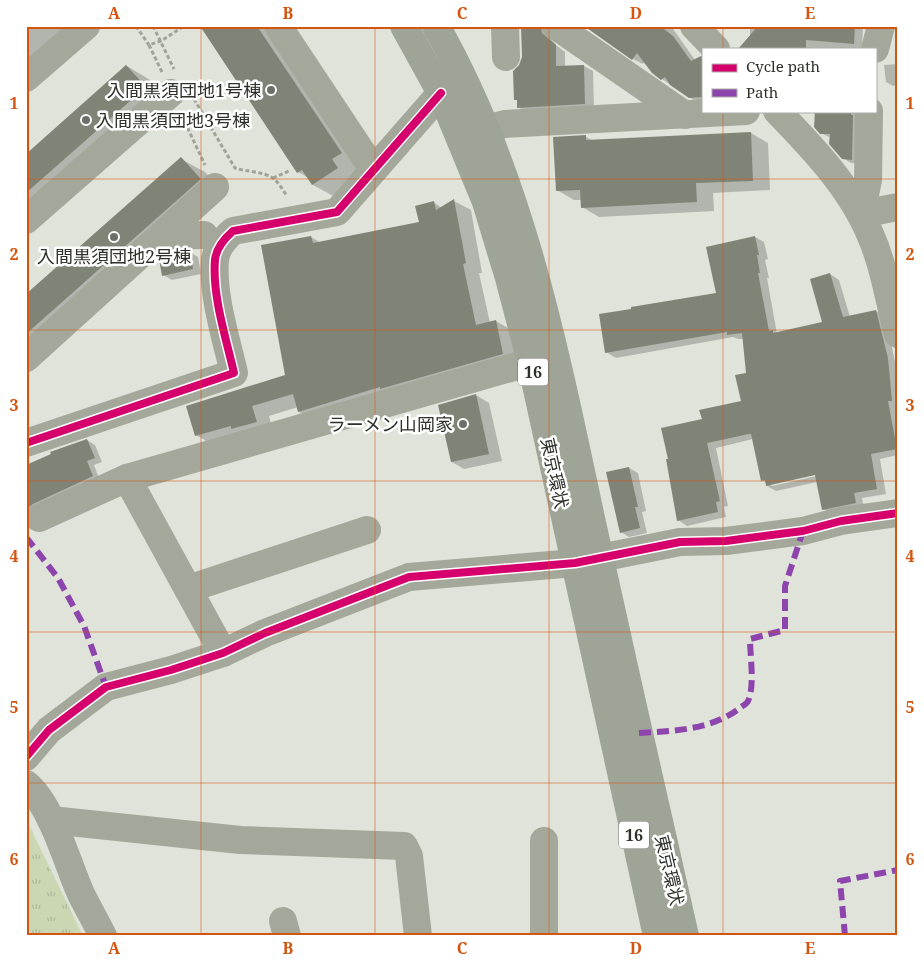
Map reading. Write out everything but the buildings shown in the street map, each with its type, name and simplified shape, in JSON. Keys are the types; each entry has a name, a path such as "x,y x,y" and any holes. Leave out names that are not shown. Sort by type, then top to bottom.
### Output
{"highway":[{"name":"東京環状","path":"404,26 441,94 486,202 587,561 686,936"},
{"name":"東京環状","path":"436,26 453,55 485,129 510,196 556,356 587,561 657,936"}],"street":[{"path":"26,78 86,26"},
{"path":"278,26 372,169"},
{"path":"505,26 506,57"},
{"path":"556,26 685,114"},
{"path":"694,26 715,48"},
{"path":"875,48 881,26"},
{"path":"26,220 179,87"},
{"path":"26,444 234,373 217,294 215,258 224,238 233,231 336,212 372,169 441,94"},
{"path":"485,129 499,124 726,112"},
{"path":"757,112 780,114 839,180 861,214 871,235 881,267 898,334"},
{"path":"861,214 868,180 869,112"},
{"path":"26,358 215,187"},
{"path":"861,214 898,207"},
{"path":"161,236 204,235"},
{"path":"39,518 127,478 531,362"},
{"path":"127,478 223,653"},
{"path":"26,757 49,730 106,686 171,670 223,653 265,633 408,576 587,561 680,542 726,541 803,531 840,521 898,513"},
{"path":"188,589 367,530"},
{"path":"26,784 35,791 51,820 82,895 103,936"},
{"path":"51,820 240,840 404,846 409,856 418,936"},
{"path":"544,841 544,936"}],"path":[{"path":"136,26 149,45"},
{"path":"152,26 179,87 203,112 235,168 273,178 287,196 292,199"},
{"path":"273,178 289,171"}],"green space":[{"path":"26,819 83,936 26,936"}],"marked path":[{"path":"639,733 679,730 705,725 729,715 747,702 752,679 750,639 785,630 785,586 803,531"},
{"path":"26,537 58,578 84,626 106,687"},
{"path":"845,936 840,881 898,870"}],"cycle path":[{"path":"26,443 234,373 220,316 216,288 215,260 224,240 233,231 337,212 441,93"},
{"path":"26,757 49,730 106,687 171,670 223,653 265,633 409,577 575,563 680,542 726,541 803,531 841,521 898,513"}],"place":[{"name":"入間黒須団地1号棟","path":"271,90"},
{"name":"入間黒須団地3号棟","path":"86,120"},
{"name":"入間黒須団地2号棟","path":"114,237"},
{"name":"ラーメン山岡家","path":"463,424"}]}
